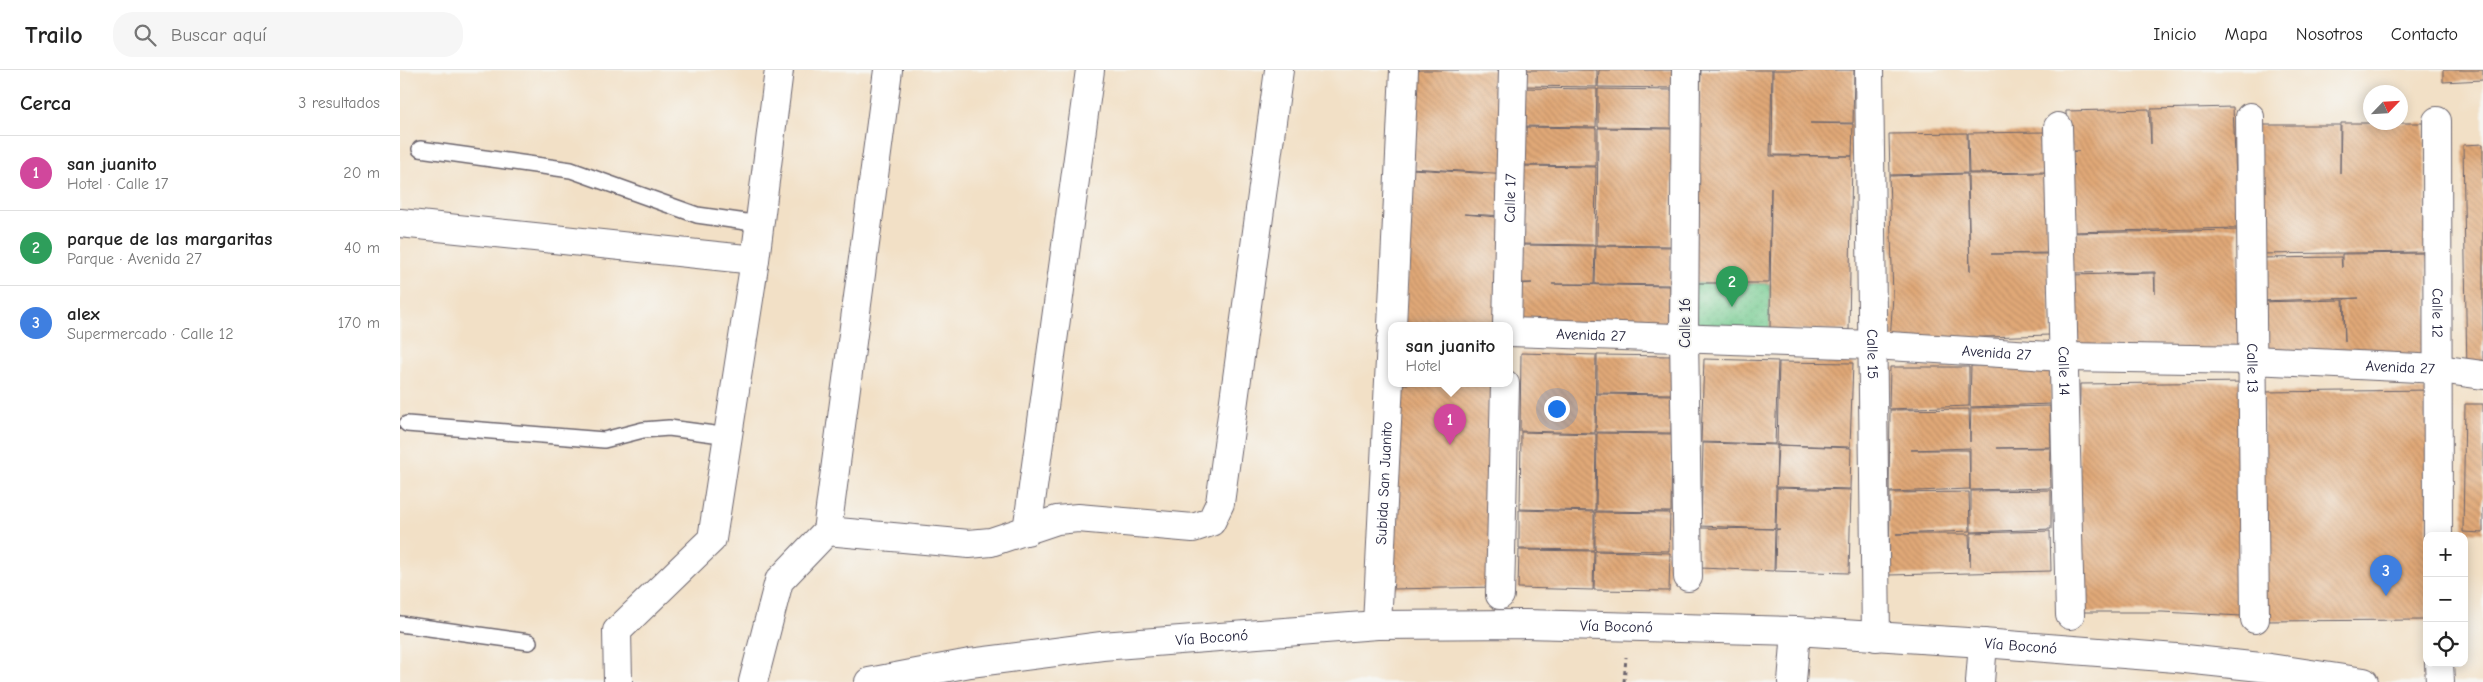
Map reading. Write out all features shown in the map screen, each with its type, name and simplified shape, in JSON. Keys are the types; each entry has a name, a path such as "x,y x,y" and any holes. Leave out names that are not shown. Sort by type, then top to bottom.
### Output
{"street":[{"path":"618,682 617,631 712,539 755,260 779,70"},
{"path":"753,682 779,581 827,531 888,70"},
{"path":"1027,531 1090,70"},
{"path":"827,531 969,544 990,542 1057,520 1078,518 1193,528 1211,522 1220,503 1278,70"},
{"path":"1392,322 1404,70"},
{"name":"Calle 17","path":"1507,322 1513,70"},
{"name":"Calle 16","path":"1686,70 1684,338 1688,576"},
{"name":"Calle 15","path":"1869,70 1876,637"},
{"name":"Calle 13","path":"2250,117 2255,619"},
{"name":"Calle 12","path":"2438,121 2438,532"},
{"name":"Calle 14","path":"2058,127 2070,615"},
{"path":"400,223 755,260"},
{"name":"Avenida 27","path":"1513,332 1873,345 2064,357 2253,360 2439,369 2483,375"},
{"name":"Subida San Juanito","path":"1378,625 1389,387"},
{"path":"1500,595 1505,387"},
{"name":"Vía Boconó","path":"869,682 970,663 1102,646 1378,625 1525,624 1796,631 1983,643 2176,658 2270,668 2364,682"},
{"path":"1792,682 1796,631"},
{"path":"1980,682 1983,643"},
{"path":"2439,667 2440,682"}],"lane":[{"path":"420,149 571,170 697,215 760,224"},
{"path":"407,424 604,440 643,430 669,428 728,436"},
{"path":"400,624 529,642"}],"green space":[{"path":"1693,283 1770,284 1770,330 1694,330"}],"building":[{"path":"1416,70 1509,70 1509,174 1410,168"},
{"path":"1523,70 1597,70 1597,87 1522,86"},
{"path":"1599,70 1673,70 1673,88 1598,87"},
{"path":"1701,70 1772,70 1770,156 1852,156 1849,330 1770,330 1771,187 1769,283 1693,283"},
{"path":"1773,70 1854,70 1853,123 1810,123 1853,124 1852,156 1772,155"},
{"path":"2443,70 2483,70 2483,80 2443,82"},
{"path":"1522,88 1597,89 1596,127 1521,126"},
{"path":"1598,89 1673,90 1672,128 1598,127"},
{"path":"2233,107 2238,228 2070,232 2067,152 2079,151 2066,151 2066,111 2149,109 2151,144 2151,109"},
{"path":"2341,123 2363,123 2363,130 2408,130 2408,123 2424,123 2427,252 2255,254 2257,125 2340,125 2340,173"},
{"path":"1521,127 1596,128 1596,166 1521,165"},
{"path":"1598,128 1673,129 1671,246 1597,245"},
{"path":"2046,132 2047,172 1969,173 1968,133"},
{"path":"1967,133 1968,173 1890,175 1889,134"},
{"path":"2483,144 2483,373 2467,373 2463,145"},
{"path":"1521,166 1596,167 1595,245 1521,244"},
{"path":"1412,169 1511,175 1508,216 1464,214 1508,218 1506,322 1404,322"},
{"path":"2047,173 2048,253 1991,254 2048,254 2050,335 1890,340 1893,296 1889,176 1967,174 1970,271 1968,174"},
{"path":"2237,230 2242,351 2072,356 2071,275 2154,273 2155,293 2155,272 2071,273 2070,233"},
{"path":"1520,245 1595,246 1594,284 1552,284 1670,286 1670,325 1520,322 1520,284 1532,283 1519,283"},
{"path":"1596,246 1671,247 1670,285 1595,284"},
{"path":"2427,253 2428,359 2260,357 2258,302 2343,300 2345,342 2344,299 2359,298 2258,301 2258,258 2341,257 2342,268 2342,254"},
{"path":"1521,353 1596,355 1595,433 1520,431"},
{"path":"1597,355 1672,356 1672,394 1597,393"},
{"path":"1704,359 1778,361 1775,444 1701,442"},
{"path":"1779,362 1853,363 1850,447 1777,445"},
{"path":"2050,365 2051,404 1970,407 1971,366"},
{"path":"1890,367 1969,367 1969,406 1889,409"},
{"path":"2248,382 2242,616 2162,612 2077,612 2080,384"},
{"path":"1401,387 1504,387 1497,587 1392,589"},
{"path":"2432,390 2427,532 2423,532 2423,620 2260,621 2264,392"},
{"path":"1597,394 1672,395 1671,433 1596,432"},
{"path":"2465,404 2483,404 2483,533 2463,532"},
{"path":"2050,406 2051,447 1997,448 2050,448 2051,488 1889,492 1890,410 1969,409 1970,442 1971,408","holes":["1970,448 1970,489 1969,450 1911,450"]},
{"path":"1521,432 1596,434 1595,511 1520,509"},
{"path":"1597,433 1672,434 1671,512 1596,511"},
{"path":"1703,443 1777,445 1775,529 1701,526"},
{"path":"1778,445 1851,448 1850,489 1776,487"},
{"path":"1777,488 1851,490 1849,573 1775,571 1776,530 1780,529 1776,529"},
{"path":"2051,490 2051,529 1971,532 1971,491"},
{"path":"1969,492 1970,531 1896,534 1969,534 1970,567 1971,533 2050,531 2051,571 1889,575 1890,493"},
{"path":"1519,510 1594,512 1594,550 1519,549"},
{"path":"1595,512 1670,513 1669,551 1595,550"},
{"path":"1701,528 1775,529 1774,571 1700,568"},
{"path":"1519,550 1594,551 1593,590 1518,588"},
{"path":"1595,551 1670,553 1669,591 1594,590"}],"place":[{"name":"parque de las margaritas","path":"1732,307"},
{"name":"san juanito","path":"1450,445"},
{"name":"alex","path":"2386,596"}]}
